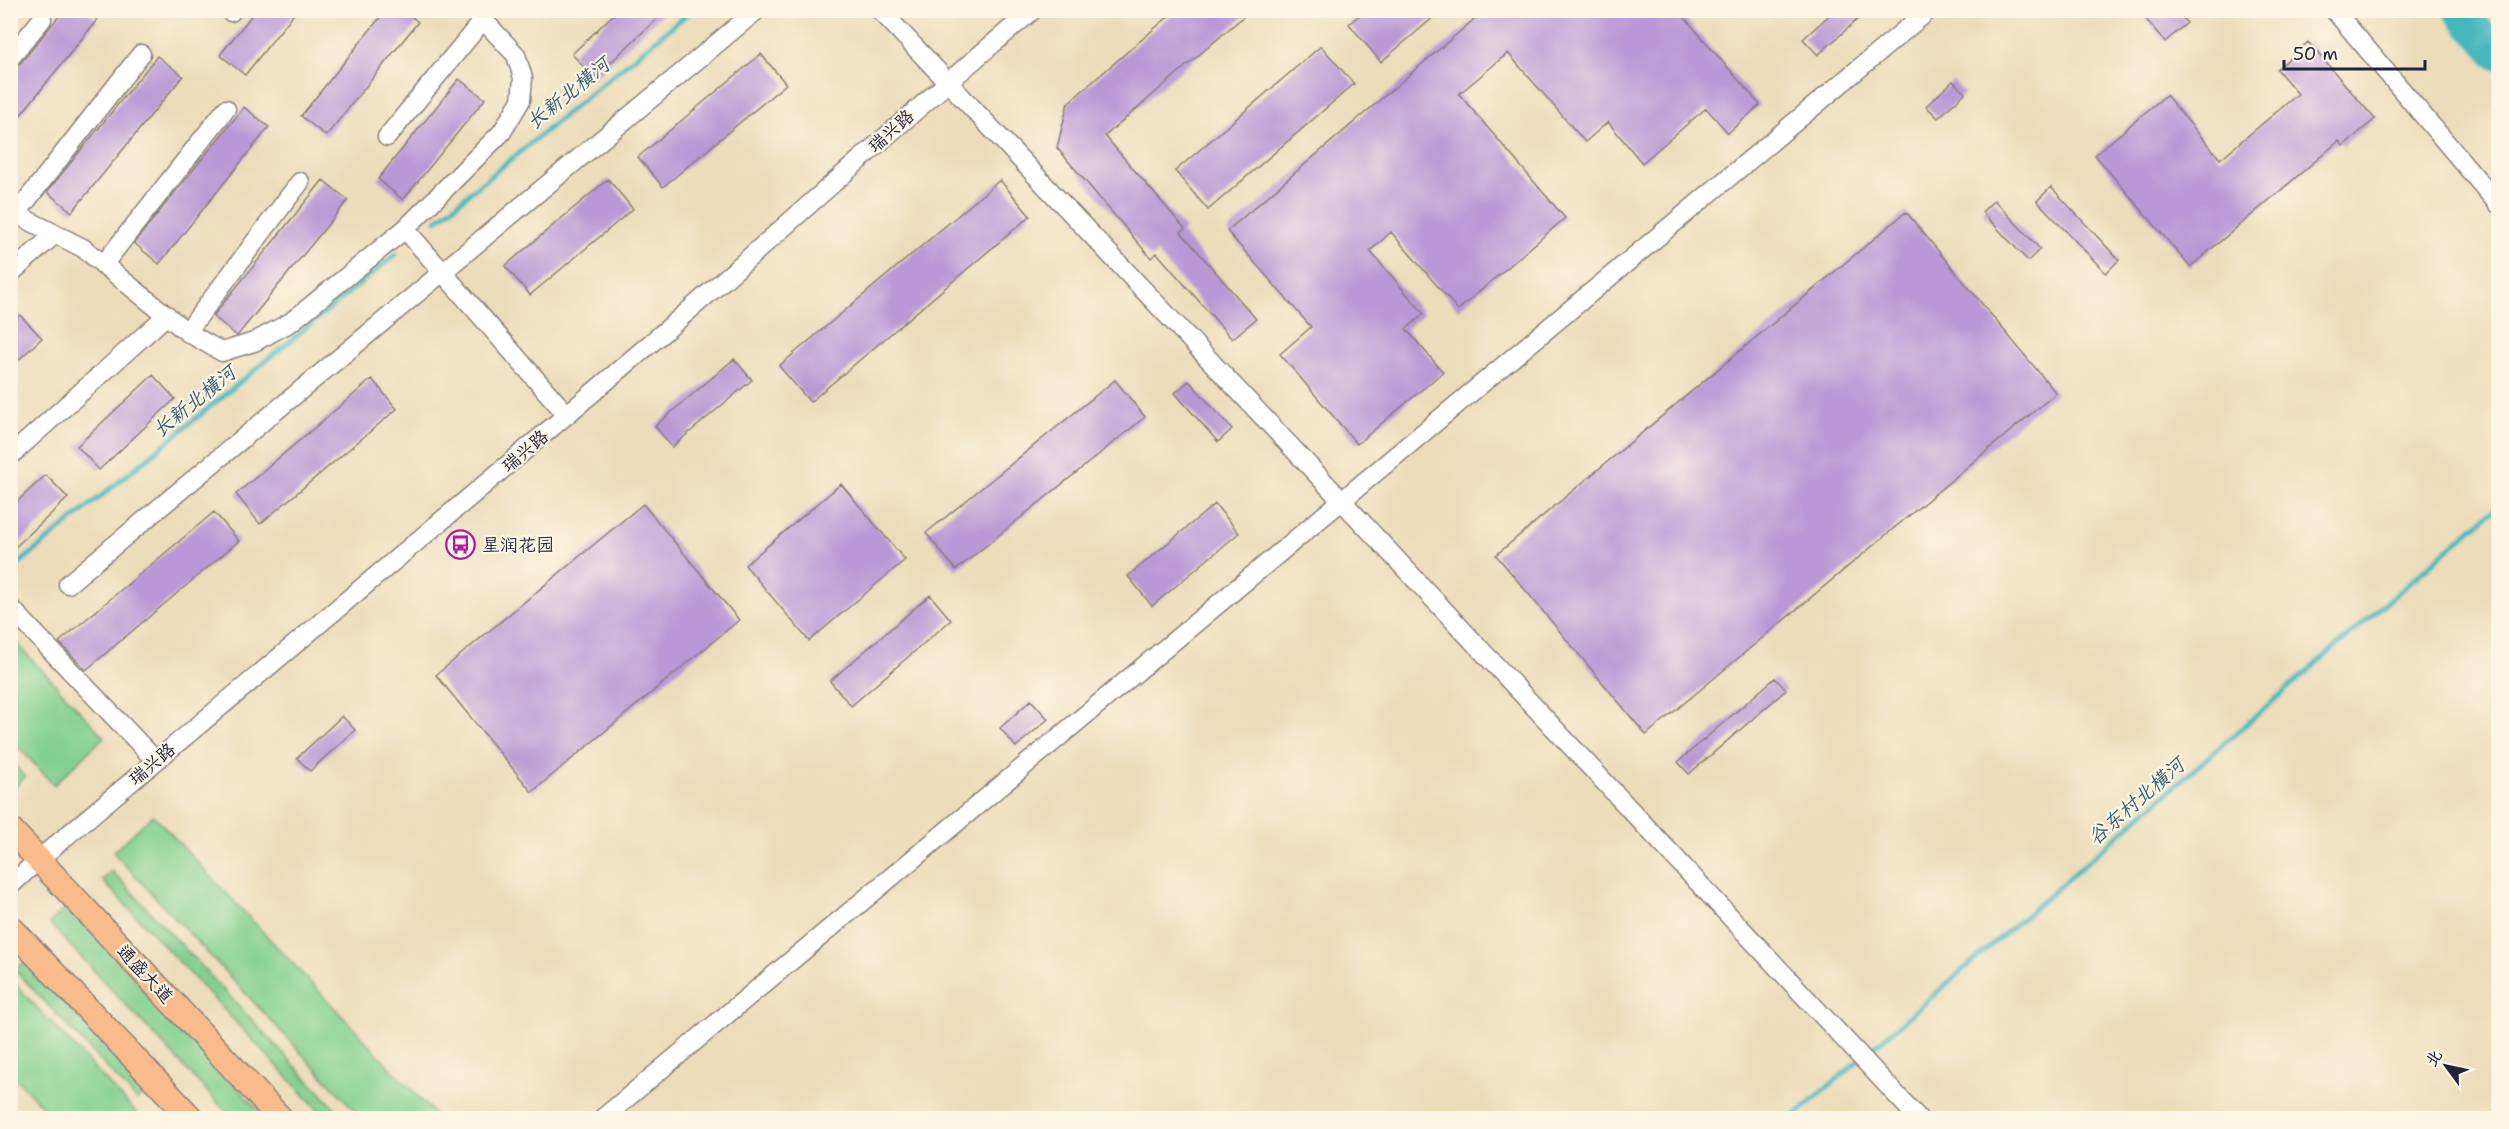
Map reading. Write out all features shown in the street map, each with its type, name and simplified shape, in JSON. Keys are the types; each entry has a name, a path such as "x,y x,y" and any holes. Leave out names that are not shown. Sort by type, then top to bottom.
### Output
{"main road":[{"name":"通盛大道","path":"10,829 280,1119"},
{"path":"10,927 191,1119"}],"street":[{"path":"68,584 757,10"},
{"path":"880,10 1343,502 1918,1119"},
{"name":"瑞兴路","path":"10,886 39,859 567,415 695,305 947,81 1033,10"},
{"path":"603,1119 1929,10"},
{"path":"2334,10 2499,204"},
{"path":"141,54 13,212 83,248 187,332 222,352 254,342 291,322 405,229 502,132 520,100 523,78 516,55 478,15 387,137"},
{"path":"10,58 42,19"},
{"path":"104,265 226,109"},
{"path":"187,332 300,182"},
{"path":"405,229 567,415"},
{"path":"10,274 55,234"},
{"path":"10,456 167,315"},
{"path":"10,607 156,761"}],"green space":[{"path":"11,637 104,737 54,785 11,739"},
{"path":"11,761 25,777 15,787 11,782"},
{"path":"153,815 438,1118 362,1118 113,852"},
{"path":"112,871 344,1118 326,1118 102,880"},
{"path":"67,907 266,1118 232,1118 49,923"},
{"path":"25,961 147,1091 137,1100 15,970"},
{"path":"10,980 141,1118 53,1118 11,1073"}],"building":[{"path":"64,10 86,10 97,20 10,128 10,76"},
{"path":"256,10 297,10 245,75 220,55"},
{"path":"386,10 404,10 418,22 326,136 301,116"},
{"path":"618,10 666,10 594,78 572,54"},
{"path":"1176,10 1251,10 1105,136 1185,229 1181,232 1256,319 1232,339 1157,253 1151,258 1057,148 1068,103"},
{"path":"1365,10 1442,10 1381,62 1349,24"},
{"path":"1485,10 1678,10 1760,105 1728,133 1706,108 1642,163 1608,122 1585,142 1508,53 1459,94 1565,218 1458,310 1391,232 1370,251 1424,314 1406,329 1443,372 1357,444 1280,354 1311,327 1227,231"},
{"path":"1835,10 1868,10 1818,55 1803,39"},
{"path":"2154,10 2176,10 2187,23 2165,42 2145,18"},
{"path":"2308,42 2375,119 2343,146 2339,141 2190,267 2095,155 2166,95 2220,159 2298,94 2277,69"},
{"path":"1321,46 1354,84 1208,210 1175,171"},
{"path":"761,54 786,84 663,187 638,157"},
{"path":"157,56 183,76 72,212 47,192"},
{"path":"459,79 485,99 403,200 378,179"},
{"path":"1953,81 1965,93 1938,118 1926,106"},
{"path":"244,107 269,127 159,264 134,243"},
{"path":"608,179 633,209 530,295 505,266"},
{"path":"323,180 348,200 237,336 213,316"},
{"path":"1000,180 1030,216 810,402 779,366"},
{"path":"2051,187 2119,260 2106,273 2037,201"},
{"path":"1994,200 2040,249 2028,261 1982,212"},
{"path":"1906,212 2056,393 1646,735 1496,555"},
{"path":"20,315 42,338 10,368 10,324"},
{"path":"734,359 752,380 672,447 655,426"},
{"path":"153,375 175,399 99,470 77,446"},
{"path":"372,379 397,409 260,524 236,494"},
{"path":"1115,380 1145,417 956,570 926,533"},
{"path":"1189,381 1232,429 1218,442 1175,393"},
{"path":"46,475 68,498 10,552 10,508"},
{"path":"841,484 905,560 809,641 745,565"},
{"path":"643,504 739,620 532,792 436,675"},
{"path":"1215,504 1239,533 1152,606 1128,576"},
{"path":"214,512 239,541 86,670 59,642"},
{"path":"930,595 951,620 851,706 830,681"},
{"path":"1775,678 1786,690 1689,774 1678,762"},
{"path":"1031,700 1048,719 1016,747 1000,728"},
{"path":"342,716 355,730 310,771 297,758"}],"waterway":[{"name":"长新北横河","path":"436,221 692,10"},
{"path":"2459,10 2498,54"},
{"name":"长新北横河","path":"10,571 396,254"},
{"name":"谷东村北横河","path":"1792,1118 2498,506"}],"place":[{"name":"星润花园","path":"461,545"}]}
